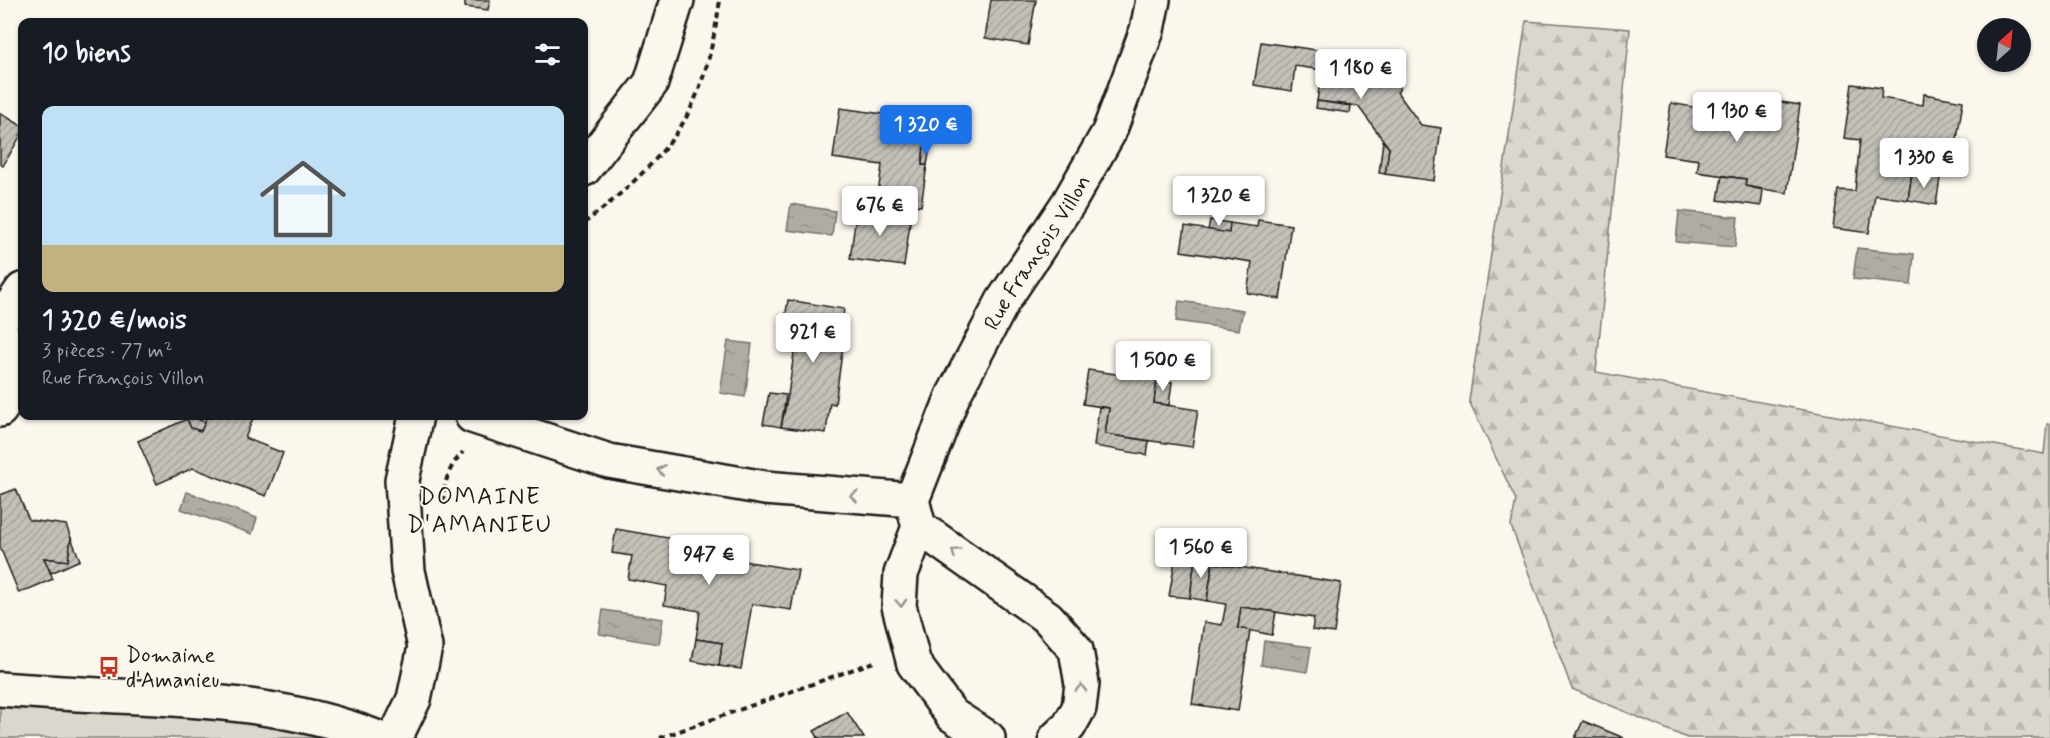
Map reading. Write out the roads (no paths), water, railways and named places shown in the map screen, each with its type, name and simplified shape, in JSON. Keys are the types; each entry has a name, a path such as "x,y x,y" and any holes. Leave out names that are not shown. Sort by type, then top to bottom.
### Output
{"street":[{"path":"588,164 651,83 676,0"},
{"name":"Rue François Villon","path":"988,738 952,715 914,664 899,606 901,574 916,514 953,396 998,310 1069,202 1109,132 1147,30 1153,0"},
{"path":"0,322 18,296"},
{"path":"0,330 12,356 15,374 11,396 0,410"},
{"path":"395,738 414,699 425,647 408,571 402,480 415,420"},
{"path":"484,420 609,460 916,514 1048,618 1076,650 1082,684 1079,708 1069,726 1056,738"},
{"path":"0,689 246,705 320,719 351,727 378,738"}],"water":[{"path":"791,204 835,211 832,236 787,230"},
{"path":"1679,211 1738,217 1735,247 1676,242"},
{"path":"1857,248 1914,254 1911,285 1853,279"},
{"path":"1179,301 1243,310 1239,330 1176,321"},
{"path":"728,341 752,344 745,397 720,393"},
{"path":"187,492 257,518 252,534 181,509"},
{"path":"603,610 663,619 659,644 599,634"},
{"path":"1264,641 1311,647 1307,672 1261,665"}],"place":[{"name":"Domaine d'Amanieu","path":"109,667"}],"district":[{"name":"DOMAINE D'AMANIEU","path":"480,510"}]}
